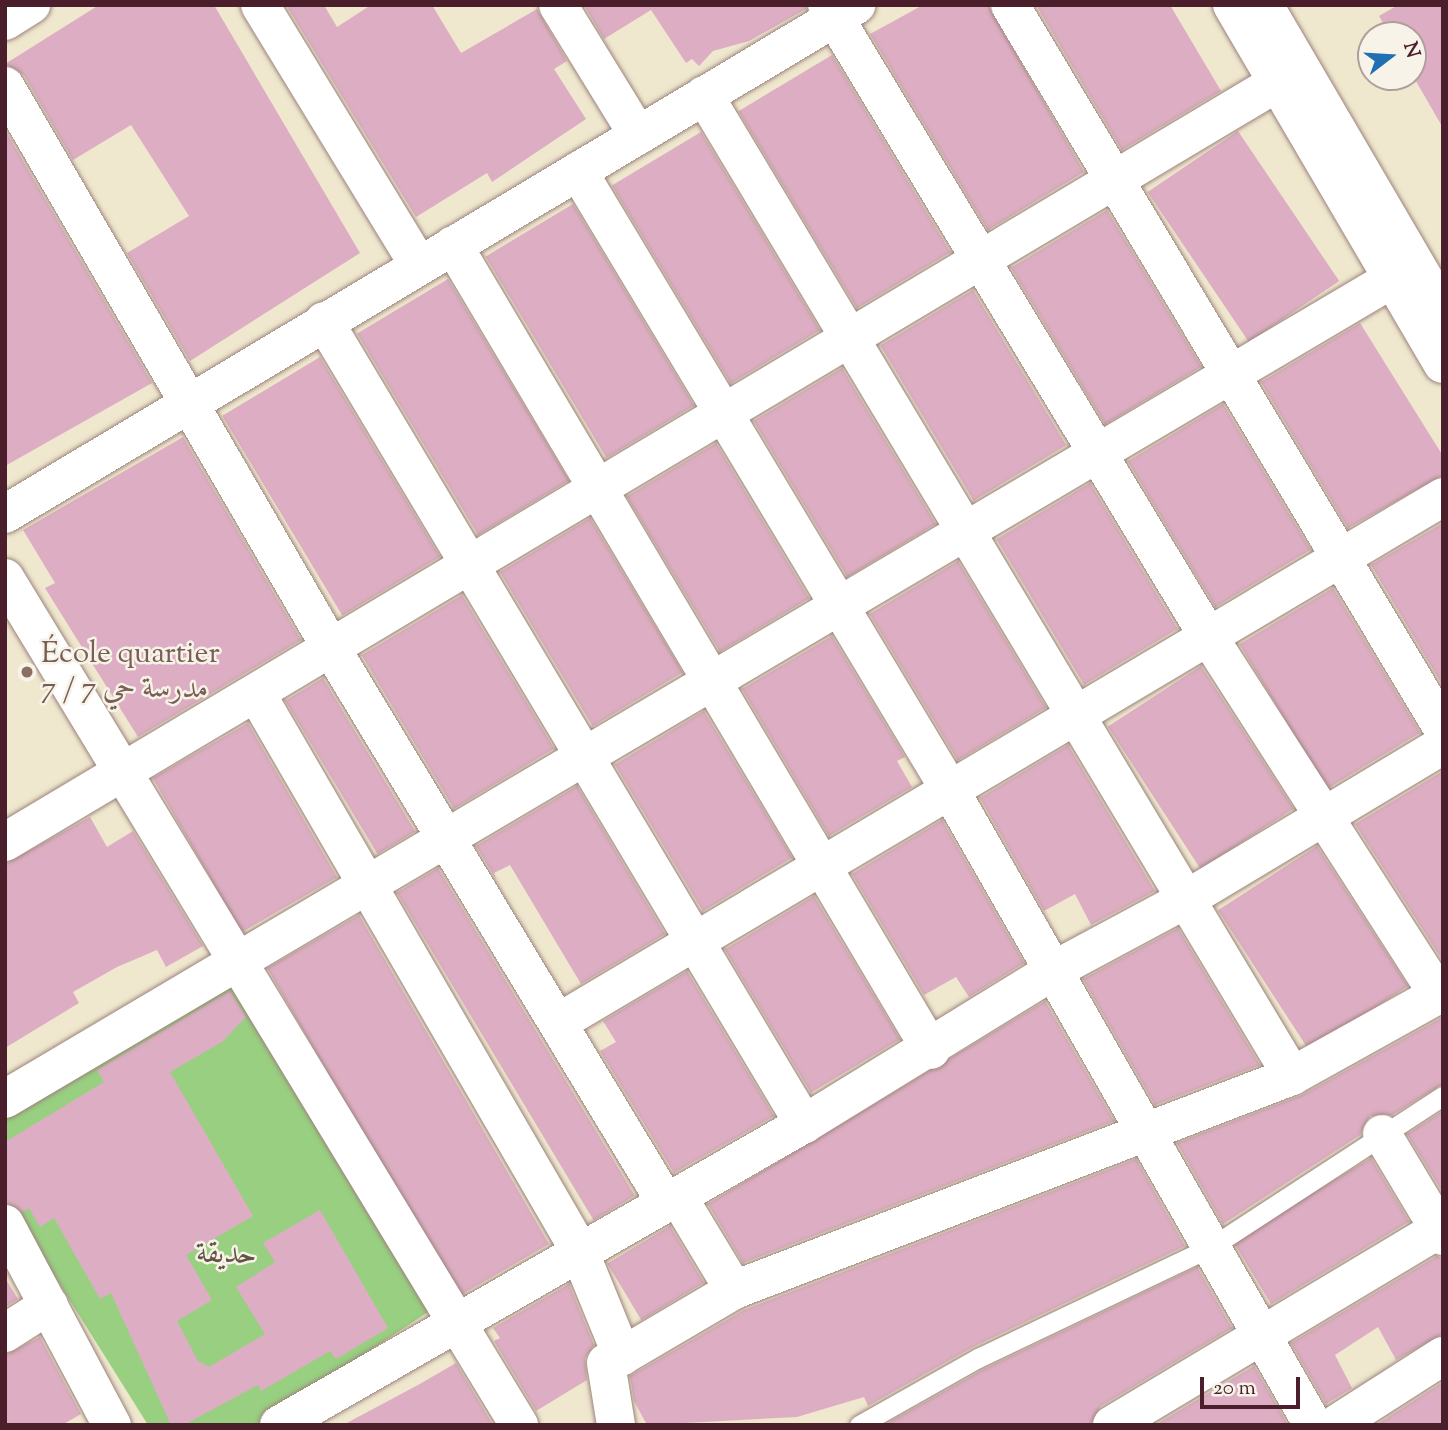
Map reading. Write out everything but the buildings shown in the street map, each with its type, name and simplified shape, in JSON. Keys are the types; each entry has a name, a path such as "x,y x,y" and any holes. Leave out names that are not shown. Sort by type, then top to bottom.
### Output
{"street":[{"path":"5,20 31,5"},
{"path":"260,5 419,265"},
{"path":"558,5 638,135"},
{"path":"1010,5 1443,729"},
{"path":"1232,5 1289,76 1443,311"},
{"path":"1264,5 1289,76 1392,279 1443,364"},
{"path":"5,514 638,135 839,9 981,261 1096,454 1208,636 1441,993 1292,1076 1142,1129 734,1290 606,1363 616,1425"},
{"path":"5,842 1289,76"},
{"path":"5,86 331,648 446,838 672,1200 734,1290"},
{"path":"704,95 965,531 1190,897 1292,1076"},
{"path":"578,171 950,790 1312,1425"},
{"path":"453,245 931,1051"},
{"path":"5,1099 1392,279"},
{"path":"324,321 581,758 804,1124"},
{"path":"561,1021 1443,497"},
{"path":"5,578 519,1425"},
{"path":"256,693 578,1248 622,1356"},
{"path":"279,1425 578,1248 672,1200 931,1051 1054,970 1190,897 1323,814 1443,745"},
{"path":"1112,1425 1442,1231 1382,1134"},
{"path":"5,1224 112,1425"},
{"path":"5,1333 49,1305"},
{"path":"1335,1425 1443,1356"}],"lane":[{"path":"859,1425 978,1358 1211,1247 1443,1096"}],"green space":[{"name":"حديقة","path":"228,966 442,1303 256,1425 148,1425 5,1197 5,1099"}],"place":[{"name":"École quartier 7 / مدرسة حي 7","path":"27,672"}]}
